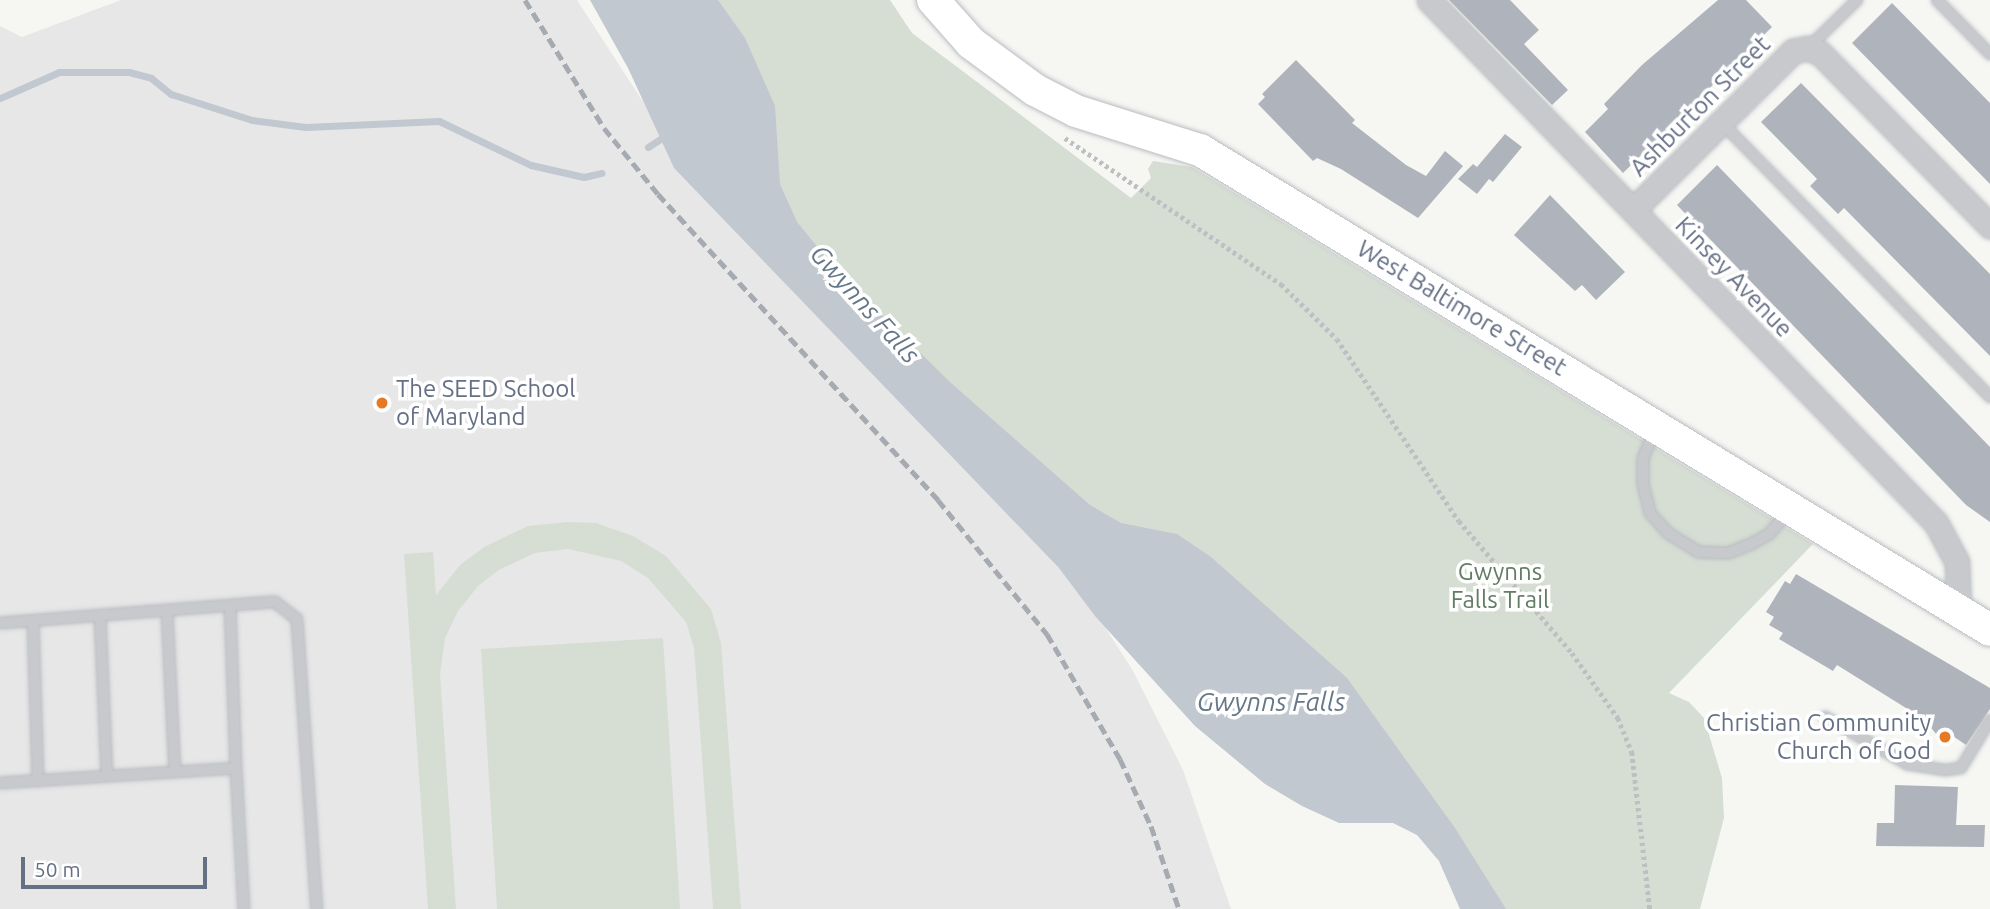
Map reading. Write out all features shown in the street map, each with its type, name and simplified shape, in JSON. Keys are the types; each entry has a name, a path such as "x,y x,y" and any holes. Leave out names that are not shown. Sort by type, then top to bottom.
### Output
{"main road":[{"name":"West Baltimore Street","path":"933,0 971,43 1035,90 1076,111 1200,150 1990,630"}],"street":[{"name":"Kinsey Avenue","path":"1429,0 1936,523 1957,562 1959,611"},
{"name":"Ashburton Street","path":"1633,209 1793,51 1808,48"},
{"path":"1808,48 1820,53 1990,226"}],"lane":[{"path":"1808,48 1857,0"},
{"path":"1937,0 1990,54"},
{"path":"1721,122 1990,397"},
{"path":"1656,427 1643,459 1643,484 1650,513 1668,533 1699,552 1728,553 1751,544 1769,534 1791,508"},
{"path":"0,623 275,603 297,618 317,909"},
{"path":"230,606 244,909"},
{"path":"167,611 175,772"},
{"path":"100,616 107,776"},
{"path":"33,621 38,781"},
{"path":"1825,717 1907,764 1946,770 1961,768 1990,720"},
{"path":"0,783 236,768"}],"path":[{"path":"1064,138 1281,284 1337,339 1459,521 1572,653 1618,718 1632,752 1650,909"}],"shaded area":[{"name":"The SEED School of Maryland","path":"121,0 577,0 671,145 1074,578 1133,671 1183,770 1231,909 0,909 0,26 22,37"}],"green space":[{"name":"Gwynns Falls Trail","path":"652,0 890,0 912,33 1131,198 1151,178 1148,169 1153,161 1192,167 1813,544 1669,693 1689,702 1704,718 1722,778 1724,818 1700,909 1482,909 1419,802 1065,525 823,290"},
{"path":"567,522 596,523 633,536 666,556 711,609 721,643 741,909 713,909 694,648 686,622 648,578 621,561 568,549 535,553 499,570 479,585 458,611 445,638 440,674 456,909 428,909 404,554 433,552 436,595 460,565 484,547 528,526"},
{"path":"663,638 680,909 497,909 481,649"}],"water":[{"name":"Gwynns Falls","path":"590,0 718,0 745,38 775,106 780,184 797,222 839,273 951,383 1090,505 1121,523 1177,534 1211,557 1347,678 1455,828 1506,909 1460,909 1439,861 1417,835 1393,823 1339,823 1302,806 1265,784 1195,726 1095,616 1059,568 674,168 628,68"}],"building":[{"path":"1449,0 1510,0 1539,30 1524,44 1568,90 1552,105"},
{"path":"1718,0 1746,0 1772,27 1623,173 1585,132 1608,109 1604,104 1642,65"},
{"path":"1892,3 1990,103 1990,184 1852,43"},
{"path":"1296,60 1355,120 1352,123 1406,165 1426,176 1445,151 1463,166 1418,218 1341,169 1317,158 1313,161 1258,104 1265,97 1262,94"},
{"path":"1801,83 1990,274 1990,356 1844,208 1838,214 1810,186 1817,179 1761,122"},
{"path":"1505,134 1522,147 1493,182 1489,179 1477,194 1458,179 1473,164 1477,167"},
{"path":"1717,165 1990,447 1990,522 1966,505 1677,205"},
{"path":"1550,195 1625,272 1596,300 1582,285 1575,291 1514,235"},
{"path":"1796,574 1990,688 1990,709 1966,745 1947,732 1942,741 1922,717 1837,665 1833,671 1779,639 1783,633 1769,625 1774,617 1766,612 1785,581 1790,584"},
{"path":"1895,785 1958,787 1956,825 1985,825 1984,847 1876,846 1877,823 1894,823"}],"waterway":[{"path":"0,98 59,72 129,72 151,78 171,94 252,120 306,127 439,121 531,165 584,177 602,173"},
{"path":"648,147 668,134"}],"railway":[{"path":"525,0 604,128 658,194 938,500 1047,634 1120,759 1151,826 1179,909"}],"place":[{"name":"The SEED School of Maryland","path":"382,403"},
{"name":"Christian Community Church of God","path":"1945,737"}]}
